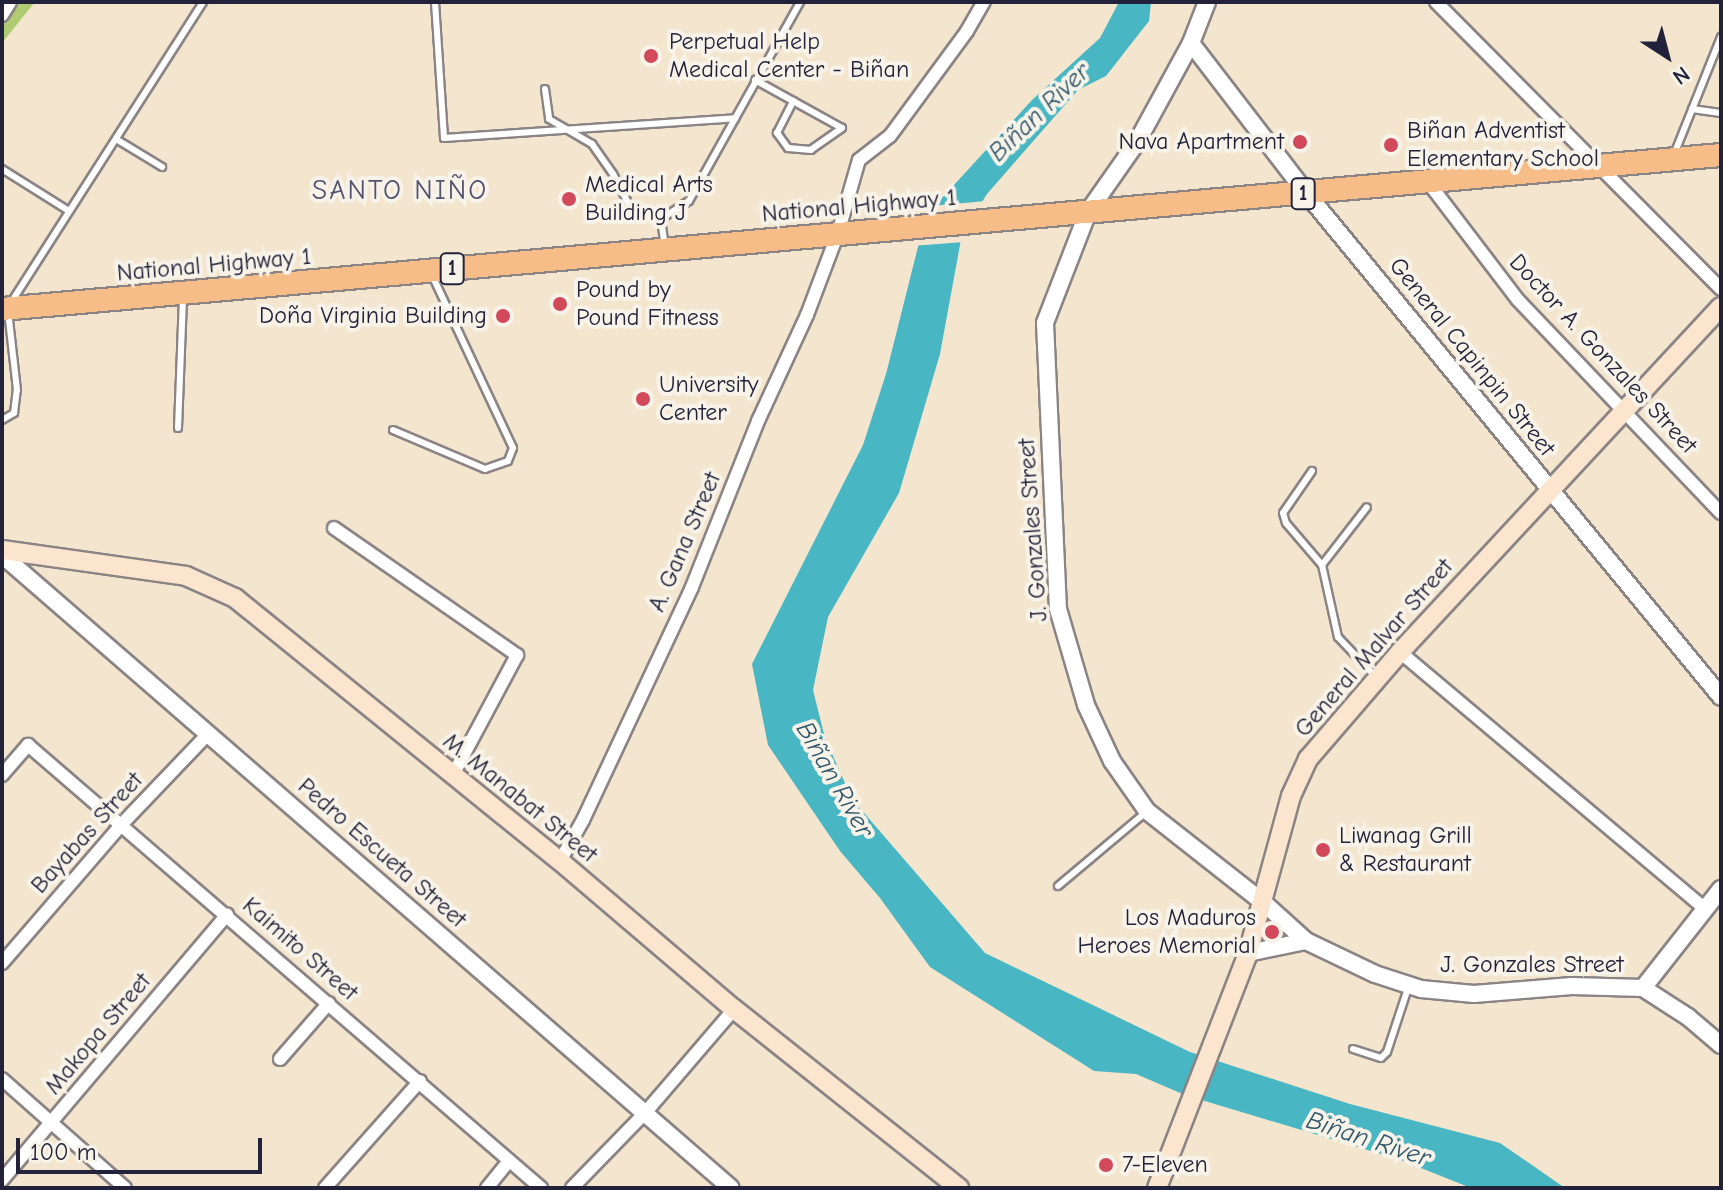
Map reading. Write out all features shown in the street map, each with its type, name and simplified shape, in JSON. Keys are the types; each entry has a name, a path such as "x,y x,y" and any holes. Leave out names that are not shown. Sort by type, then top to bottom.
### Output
{"highway":[{"name":"National Highway 1","path":"5,309 1721,155"}],"main road":[{"name":"General Malvar Street","path":"1157,1188 1248,953 1291,796 1308,759 1400,652 1721,307"},
{"name":"M. Manabat Street","path":"2,553 201,580 235,598 560,861 734,1009 959,1188"}],"street":[{"path":"2,15 10,2"},
{"name":"A. Gana Street","path":"560,861 583,820 692,587 838,233 859,160 890,136 967,31 984,2"},
{"name":"J. Gonzales Street","path":"1207,2 1191,43 1137,142 1088,212 1045,323 1058,609 1086,705 1112,761 1147,811 1264,903 1306,941 1375,974 1409,985 1474,994 1572,986 1643,988 1688,1017 1721,1045"},
{"path":"1436,2 1721,289"},
{"name":"General Capinpin Street","path":"1191,43 1307,194 1721,697"},
{"name":"Doctor A. Gonzales Street","path":"1428,182 1518,300 1721,513"},
{"path":"334,528 517,655 453,775"},
{"name":"Pedro Escueta Street","path":"2,553 731,1188"},
{"path":"1400,652 1705,909"},
{"name":"Bayabas Street","path":"2,963 121,825 208,734"},
{"name":"Kaimito Street","path":"2,775 28,745 541,1188"},
{"path":"1643,988 1721,889"},
{"name":"Makopa Street","path":"2,1180 227,915"},
{"path":"1248,953 1306,941"},
{"path":"280,1059 329,1003"},
{"path":"572,1188 645,1113 734,1009"},
{"path":"2,1079 125,1188"},
{"path":"325,1188 420,1081"},
{"path":"487,1188 509,1161"}],"lane":[{"path":"2,420 14,413 17,390 5,309 203,2"},
{"path":"435,2 444,138 735,118"},
{"path":"545,89 549,119 592,144 605,160 634,214 661,219 689,201 800,2"},
{"path":"1672,159 1721,37"},
{"path":"755,80 842,128 811,150 788,148 777,133 793,101"},
{"path":"1692,109 1721,113"},
{"path":"116,139 162,167"},
{"path":"2,169 69,211"},
{"path":"661,219 665,249"},
{"path":"393,430 485,469 508,461 513,448 430,271"},
{"path":"178,428 182,294"},
{"path":"1312,471 1283,513 1286,523 1322,565 1338,637 1377,678"},
{"path":"1322,565 1367,507"},
{"path":"1058,886 1147,811"},
{"path":"1353,1049 1381,1058 1387,1052 1409,985"}],"green space":[{"path":"2,2 35,2 2,43"}],"water":[{"name":"Biñan River","path":"1119,2 1151,2 1149,21 1106,76 1078,90 987,194 962,234 940,354 899,493 828,617 813,690 825,738 852,799 985,953 1190,1052 1350,1104 1500,1143 1565,1188 1471,1188 1401,1160 1185,1095 1136,1074 1094,1071 930,967 880,898 840,851 768,745 752,664 863,445 886,374 921,235 942,198 1032,100 1100,38"}],"pier":[{"path":"986,201 964,242 912,246 931,206"}],"place":[{"name":"Perpetual Help Medical Center - Biñan","path":"651,56"},
{"name":"Nava Apartment","path":"1300,142"},
{"name":"Biñan Adventist Elementary School","path":"1391,145"},
{"name":"Medical Arts Building J","path":"569,199"},
{"name":"Pound by Pound Fitness","path":"560,304"},
{"name":"Doña Virginia Building","path":"503,316"},
{"name":"University Center","path":"643,399"},
{"name":"Liwanag Grill & Restaurant","path":"1323,850"},
{"name":"Los Maduros Heroes Memorial","path":"1272,932"},
{"name":"7-Eleven","path":"1106,1165"}],"district":[{"name":"SANTO NIÑO","path":"400,190"}]}
